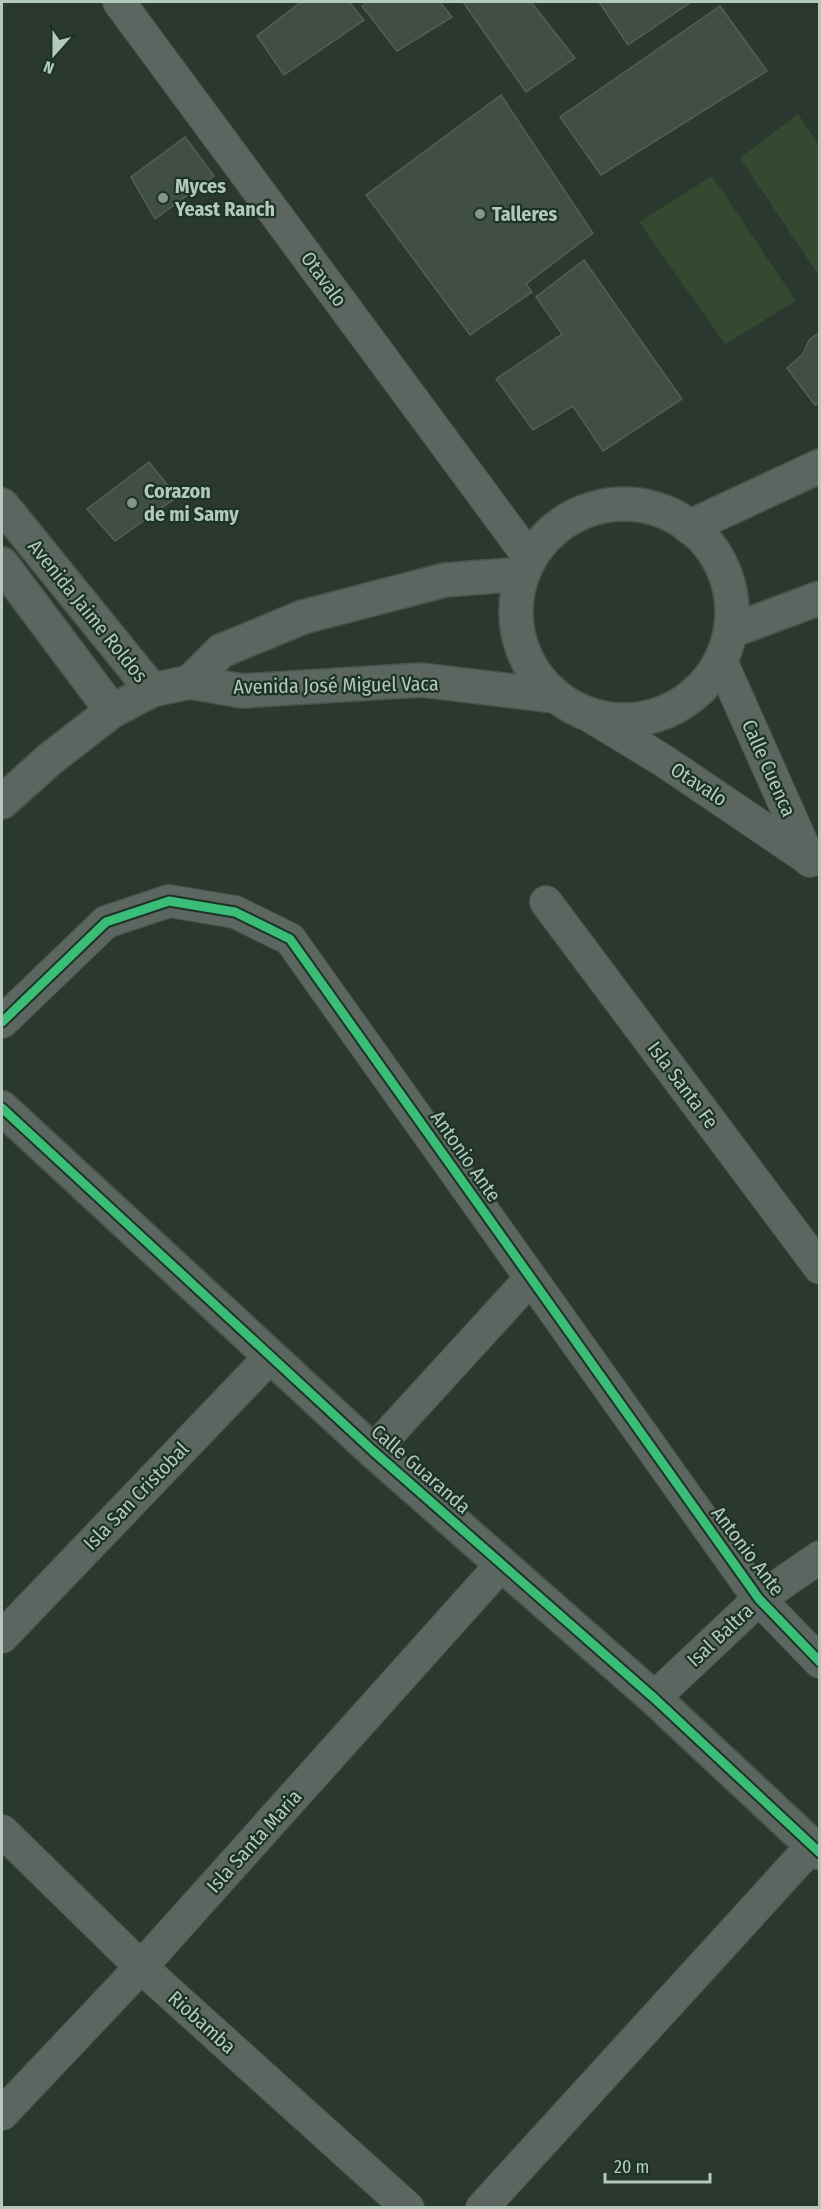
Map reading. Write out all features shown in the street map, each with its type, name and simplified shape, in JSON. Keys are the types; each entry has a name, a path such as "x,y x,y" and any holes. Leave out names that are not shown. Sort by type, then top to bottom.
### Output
{"street":[{"name":"Otavalo","path":"119,2 525,565"},
{"path":"689,527 819,466"},
{"name":"Avenida Jaime Roldos","path":"2,505 152,690"},
{"path":"525,565 555,529 578,514 607,506 636,505 664,512 689,527 706,543 719,562 728,584 732,607 726,646"},
{"name":"Avenida Jaime Roldos","path":"2,564 111,711"},
{"name":"Avenida José Miguel Vaca","path":"190,682 221,651 303,617 445,580 525,565 515,610 519,642 533,671 554,696 585,713 616,721 648,718 678,707 703,687 726,646"},
{"path":"726,646 819,598"},
{"name":"Calle Cuenca","path":"726,646 814,867"},
{"name":"Avenida José Miguel Vaca","path":"2,802 50,759 111,711 152,690 190,682 242,691 421,680 554,696"},
{"name":"Otavalo","path":"585,713 664,761 814,867"},
{"name":"Antonio Ante","path":"2,1022 106,922 169,901 235,912 290,939 759,1599 819,1662"},
{"name":"Isla Santa Fe","path":"546,902 819,1268"},
{"name":"Calle Guaranda","path":"2,1108 373,1451 654,1698 816,1850"},
{"path":"373,1451 531,1278"},
{"name":"Isla San Cristobal","path":"2,1637 271,1356"},
{"name":"Isal Baltra","path":"654,1698 759,1599 819,1557"},
{"name":"Isla Santa Maria","path":"2,2114 141,1967 502,1564"},
{"name":"Riobamba","path":"2,1831 141,1967 408,2208"},
{"path":"482,2208 816,1850"}],"green space":[{"path":"798,114 819,145 819,276 740,158"},
{"path":"712,176 796,301 725,344 639,222"}],"building":[{"path":"301,2 349,2 364,20 284,75 257,36"},
{"path":"368,2 440,2 452,17 397,51 362,6"},
{"path":"463,2 531,2 575,58 526,92"},
{"path":"599,2 691,2 628,45"},
{"name":"Talleres","path":"720,6 767,71 601,175 560,117"},
{"name":"Talleres","path":"501,95 593,233 526,284 532,292 470,335 366,195"},
{"name":"Myces Yeast Ranch","path":"185,137 214,176 155,219 131,177"},
{"path":"584,260 682,399 603,451 573,406 533,430 496,379 562,334 536,297"},
{"path":"820,332 820,402 815,405 787,368 803,354 809,340"},
{"name":"Corazon de mi Samy","path":"149,462 177,497 115,541 87,509"}],"cycle path":[{"path":"2,1022 106,922 169,901 235,912 290,939 759,1599 820,1662"},
{"path":"2,1108 373,1451 654,1698 820,1853"}],"place":[{"name":"Myces Yeast Ranch","path":"163,198"},
{"name":"Talleres","path":"480,214"},
{"name":"Corazon de mi Samy","path":"132,503"}]}
